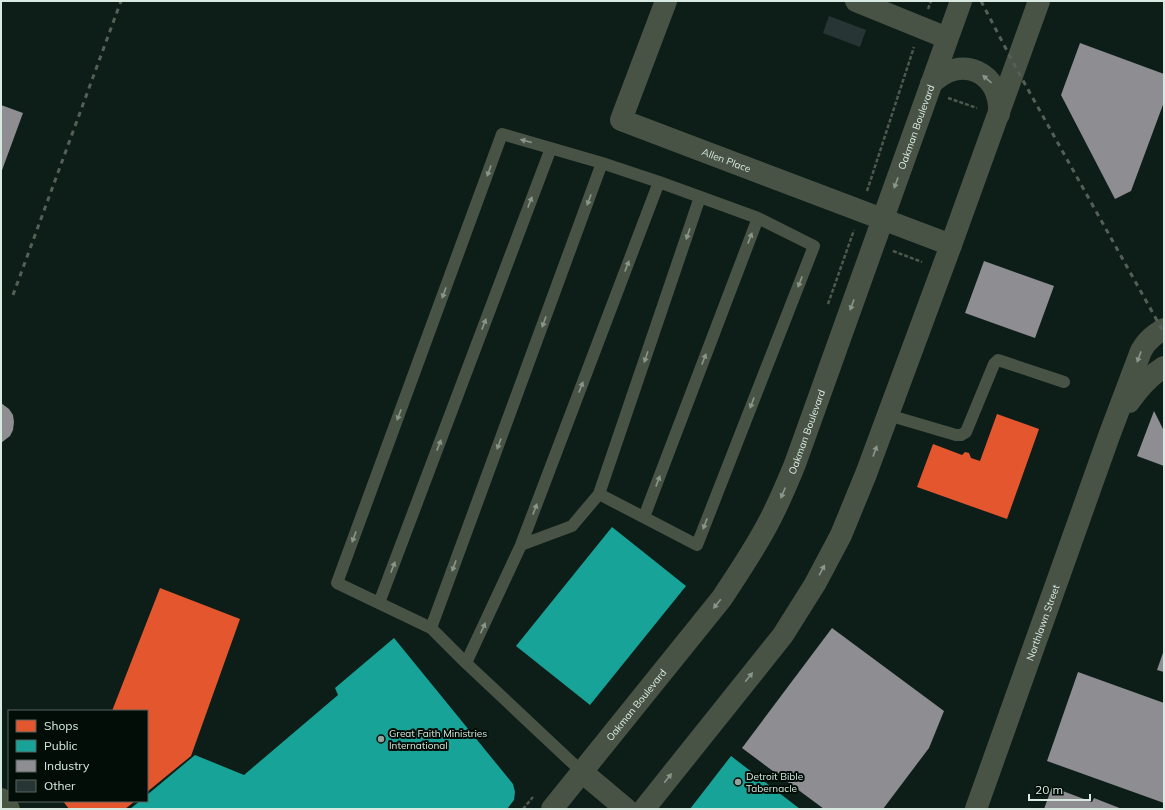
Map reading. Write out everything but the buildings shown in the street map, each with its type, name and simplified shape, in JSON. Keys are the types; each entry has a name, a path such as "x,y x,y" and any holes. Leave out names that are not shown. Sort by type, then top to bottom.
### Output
{"main road":[{"path":"1,799 10,809"}],"street":[{"name":"Allen Place","path":"666,1 621,120 952,245"},
{"name":"Oakman Boulevard","path":"552,809 722,598 742,569 766,528 795,464 883,219 937,90 947,38 961,1"},
{"path":"644,809 783,635 814,584 841,535 866,474 952,245 1039,1"},
{"path":"870,3 947,38"},
{"path":"937,90 938,77 946,72 956,69 975,71 985,76 992,84 1000,103 999,114"},
{"name":"Northlawn Street","path":"976,809 1109,436 1141,351 1150,339 1164,329"},
{"name":"Northlawn Street","path":"1109,436 1135,393 1155,372 1164,367"},
{"path":"582,772 626,809"}],"lane":[{"path":"582,772 431,628 337,583 502,134 602,163 659,182 758,218 814,246 697,545 599,494"},
{"path":"379,603 551,148"},
{"path":"431,628 602,163"},
{"path":"466,663 521,545 659,182"},
{"path":"521,545 572,526 599,494 700,197"},
{"path":"644,517 758,218"},
{"path":"888,414 956,435 961,435 966,432 994,364 998,360 1064,382"}],"path":[{"path":"937,90 978,108"},
{"path":"889,250 926,264"}],"railway":[{"path":"13,295 121,1"},
{"path":"981,1 1016,68 1164,333"}],"place":[{"name":"Great Faith Ministries International","path":"381,739"},
{"name":"Detroit Bible Tabernacle","path":"738,782"}]}
